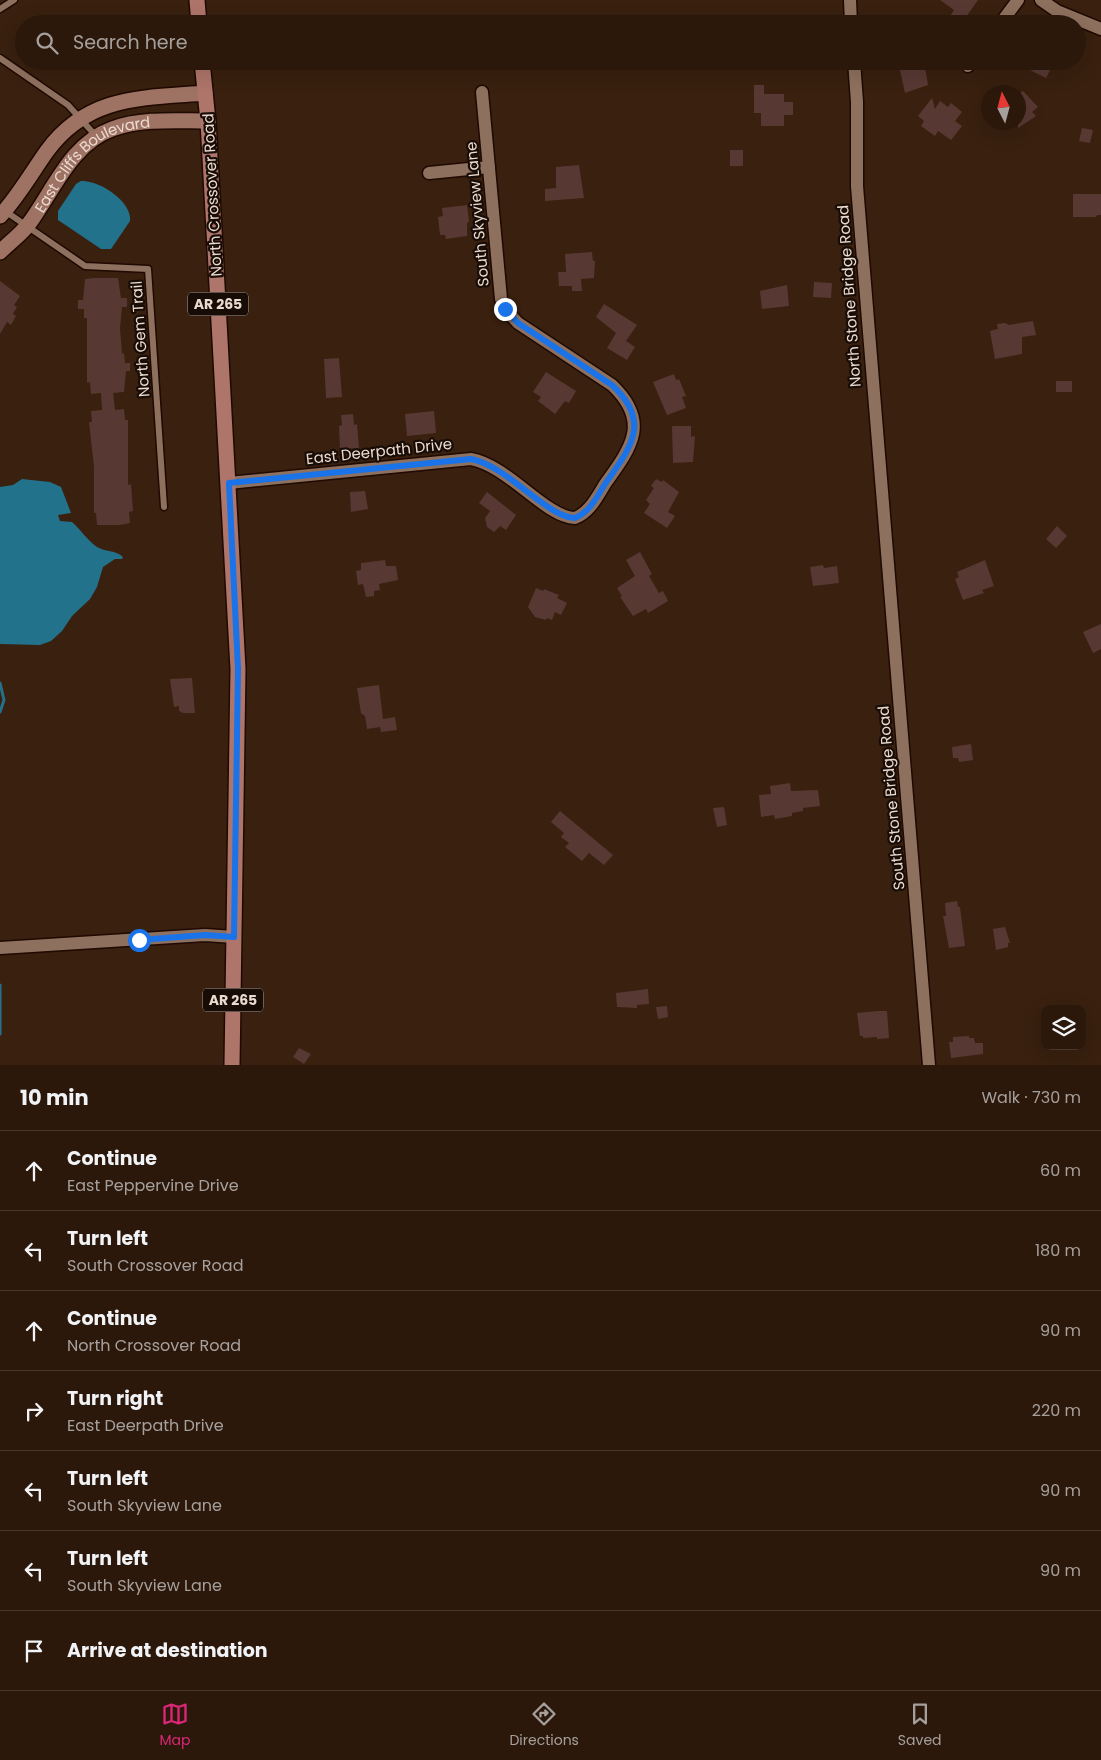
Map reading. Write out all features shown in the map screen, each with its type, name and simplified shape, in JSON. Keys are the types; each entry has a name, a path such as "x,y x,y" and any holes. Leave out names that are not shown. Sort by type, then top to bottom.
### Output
{"main road":[{"path":"197,0 198,15"},
{"name":"North Crossover Road","path":"203,70 208,121 236,629 238,722 234,937"},
{"name":"AR 265","path":"232,1065 234,937"}],"street":[{"path":"850,0 851,15"},
{"path":"1007,15 1018,0"},
{"path":"1041,0 1067,15"},
{"path":"1086,23 1101,29"},
{"name":"North Stone Bridge Road","path":"855,70 857,102 857,186 871,379 886,528"},
{"name":"South Skyview Lane","path":"482,92 499,288 505,309 518,323 612,385 625,397 633,413 635,430 632,443 626,455 588,509 575,518"},
{"name":"East Cliffs Boulevard","path":"2,214 61,133 101,106 132,98 205,93"},
{"name":"East Cliffs Boulevard","path":"0,252 27,227 72,160 96,136 114,128 152,122 208,121"},
{"path":"429,173 489,167"},
{"name":"East Deerpath Drive","path":"229,483 471,459 494,467 560,514 575,518"},
{"name":"South Stone Bridge Road","path":"886,528 929,1065"},
{"path":"0,948 205,935 234,937"}],"lane":[{"path":"0,9 14,0"},
{"path":"0,58 15,68"},
{"path":"17,70 68,105 96,136"},
{"name":"North Gem Trail","path":"2,214 27,227 85,266 148,269 164,507"}],"water":[{"path":"81,181 97,184 105,188 126,206 130,221 111,249 101,249 58,220 58,211 76,184"},
{"path":"22,479 50,482 61,487 71,513 58,515 60,521 72,522 97,547 117,553 123,557 122,559 115,559 103,567 97,587 90,599 72,616 62,631 51,641 40,645 0,644 0,487 13,485"}],"building":[{"path":"940,0 978,0 967,15 951,15 954,10"},
{"path":"900,70 926,70 928,85 905,93"},
{"path":"1030,70 1050,70 1046,78"},
{"path":"754,85 764,85 764,94 784,94 784,102 793,102 793,115 784,115 784,126 761,126 761,113 754,113"},
{"path":"1026,94 1038,107 1032,112 1036,116 1026,123"},
{"path":"932,98 935,109 940,101 948,107 951,103 962,112 955,121 962,126 951,140 938,131 935,136 921,126 924,121 918,116"},
{"path":"1082,128 1093,130 1090,143 1079,141"},
{"path":"730,150 743,150 743,166 730,166"},
{"path":"579,165 584,198 545,201 545,189 556,188 556,167"},
{"path":"1073,194 1101,194 1101,215 1096,217 1073,217"},
{"path":"467,205 469,221 467,223 467,236 446,239 445,235 440,235 438,217 443,216 442,208"},
{"path":"592,252 593,261 595,261 594,278 581,279 582,291 572,291 572,286 559,286 558,272 566,272 565,254"},
{"path":"118,278 121,298 127,298 127,307 122,307 120,328 122,354 124,353 125,363 130,363 130,371 126,371 124,392 113,393 115,410 124,409 125,420 128,420 128,485 131,484 133,511 129,512 130,523 120,525 97,525 96,513 94,513 94,467 89,422 92,422 91,411 102,410 101,393 91,394 90,382 87,383 87,318 84,318 84,309 78,309 78,300 83,300 85,279"},
{"path":"0,281 20,296 14,305 17,307 13,314 16,316 11,325 7,322 0,334"},
{"path":"814,282 832,283 831,298 813,297"},
{"path":"787,285 789,306 762,309 760,291"},
{"path":"604,304 637,325 626,341 635,347 627,360 607,348 616,333 596,317"},
{"path":"1033,321 1036,335 1022,337 1022,354 995,359 990,331 998,329 997,324 1005,323 1009,325"},
{"path":"339,358 342,397 326,398 324,359"},
{"path":"546,372 576,391 569,403 565,401 555,414 538,401 541,397 533,392"},
{"path":"674,374 676,380 679,379 686,396 682,397 686,408 667,415 653,382"},
{"path":"1056,381 1072,381 1072,392 1056,392"},
{"path":"434,411 436,433 407,436 405,414"},
{"path":"353,414 354,425 357,424 359,448 340,449 339,426 342,425 341,415"},
{"path":"672,426 691,426 691,437 695,436 693,462 673,463"},
{"path":"656,479 662,482 663,480 679,492 668,512 675,516 667,528 644,513 650,504 646,500 654,488 651,486"},
{"path":"365,491 368,509 351,512 350,492"},
{"path":"487,492 516,515 506,530 500,526 494,532 487,527 485,518 490,511 479,503"},
{"path":"1057,526 1067,536 1056,548 1046,539"},
{"path":"640,552 652,574 649,576 659,593 663,591 668,601 648,613 646,609 633,616 620,597 622,596 617,588 635,576 626,560"},
{"path":"385,560 386,566 396,566 398,580 379,584 380,590 374,591 374,596 366,597 363,584 358,585 356,571 361,570 361,563"},
{"path":"985,560 994,586 982,590 984,593 963,600 955,579 959,577 957,572"},
{"path":"823,565 824,568 837,566 839,583 813,586 810,567"},
{"path":"536,588 559,595 557,598 567,603 561,615 555,612 552,620 535,617 528,607"},
{"path":"1101,624 1101,649 1093,653 1083,632"},
{"path":"192,678 195,713 183,713 179,711 179,706 174,707 170,679"},
{"path":"379,685 383,719 395,717 397,730 381,732 380,727 367,729 365,716 361,713 357,688"},
{"path":"971,744 973,760 959,762 958,758 953,758 952,747"},
{"path":"790,783 791,791 818,790 820,806 803,808 803,811 792,813 792,816 775,819 774,815 761,817 759,795 771,794 770,786"},
{"path":"724,807 727,825 717,827 713,808"},
{"path":"560,811 613,855 604,865 589,853 582,861 565,847 569,843 561,837 564,833 551,822"},
{"path":"957,901 958,907 960,907 965,946 949,948 943,916 946,916 945,903"},
{"path":"1005,927 1010,943 1008,943 1008,947 996,950 993,929"},
{"path":"648,989 649,1004 637,1005 637,1008 617,1007 616,993"},
{"path":"667,1006 668,1017 658,1019 656,1007"},
{"path":"887,1011 889,1038 863,1038 863,1036 860,1036 857,1013"},
{"path":"969,1036 969,1038 974,1038 975,1043 983,1043 983,1054 951,1058 949,1042 953,1042 953,1037"},
{"path":"299,1048 311,1054 304,1064 293,1057"}],"waterway":[{"path":"0,683 4,700 0,712"},
{"path":"0,985 0,1034"}],"route":[{"path":"139,940 205,935 234,937 238,669 229,483 471,459 482,461 494,467 560,514 575,518 582,515 588,509 626,455 632,443 635,430 633,413 625,397 612,385 518,323 505,309"}]}
